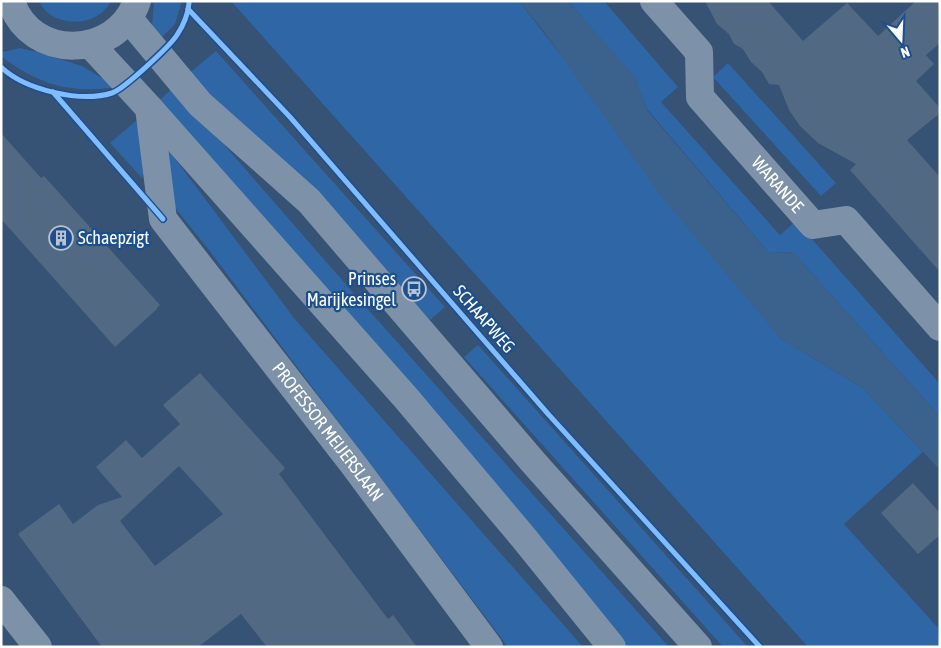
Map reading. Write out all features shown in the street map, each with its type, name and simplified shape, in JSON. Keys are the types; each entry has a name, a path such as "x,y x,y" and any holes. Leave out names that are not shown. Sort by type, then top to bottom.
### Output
{"street":[{"name":"WARANDE","path":"654,1 699,52 700,97 706,104 813,225 846,220 940,326"},
{"path":"10,15 34,33 66,46 90,44 105,39 118,30 133,10 200,104 309,201 528,456 698,647"},
{"path":"90,44 406,398 523,537 612,647"},
{"name":"PROFESSOR MEIJERSLAAN","path":"149,108 163,219 353,464 489,647"},
{"path":"1,600 38,647"}],"shaded area":[{"path":"38,1 111,1 102,13 95,17 73,22 52,16"},
{"path":"154,1 182,1 175,24 159,40 152,26"},
{"path":"231,1 519,1 780,338 863,388 923,452 844,524 940,630 940,647 808,647"},
{"path":"519,1 568,1 636,78 647,110 769,253 793,252 940,417 940,470 863,388 780,338 661,196 545,33"},
{"path":"568,1 604,1 678,87 661,102 780,235 796,221 940,384 940,417 793,252 769,253 647,109 635,78"},
{"path":"20,48 82,66 112,84 110,88 79,89 40,80 27,74 2,57 1,54 3,52"},
{"path":"216,51 445,307 430,320 402,289 188,74"},
{"path":"728,63 836,183 821,196 713,77"},
{"path":"174,87 349,288 669,647 626,647 508,502 156,103"},
{"path":"136,121 139,132 142,178 110,143"},
{"path":"162,141 294,318 583,647 508,647 209,250 171,203"},
{"path":"478,345 748,647 723,647 464,357"}],"building":[{"path":"705,1 768,1 803,41 847,3 878,36 916,1 940,1 940,43 926,55 934,64 916,81 940,108 940,113 907,140 940,177 940,272 850,170 856,164 818,143 800,126 789,110 779,85 769,84 762,72 751,62 743,49 734,44 729,34 717,24"},
{"name":"Schaepzigt","path":"1,133 41,178 44,176 160,305 115,347 1,219"},
{"path":"200,373 285,468 279,474 388,619 393,615 417,647 267,647 241,614 198,647 102,647 18,534 59,504 73,524 98,505 122,497 96,467 126,440 142,458 180,424 163,405","holes":["179,466 223,514 155,566 120,521"]},
{"path":"913,483 940,513 940,535 918,554 881,513"}],"cycle path":[{"path":"1,67 24,82 54,92 85,96 99,96 112,93 136,76 173,40 183,24 189,3"},
{"name":"SCHAAPWEG","path":"188,9 290,117 549,415 760,647"},
{"path":"53,92 163,219"}],"place":[{"name":"Schaepzigt","path":"61,238"},
{"name":"Prinses Marijkesingel","path":"414,289"}]}
